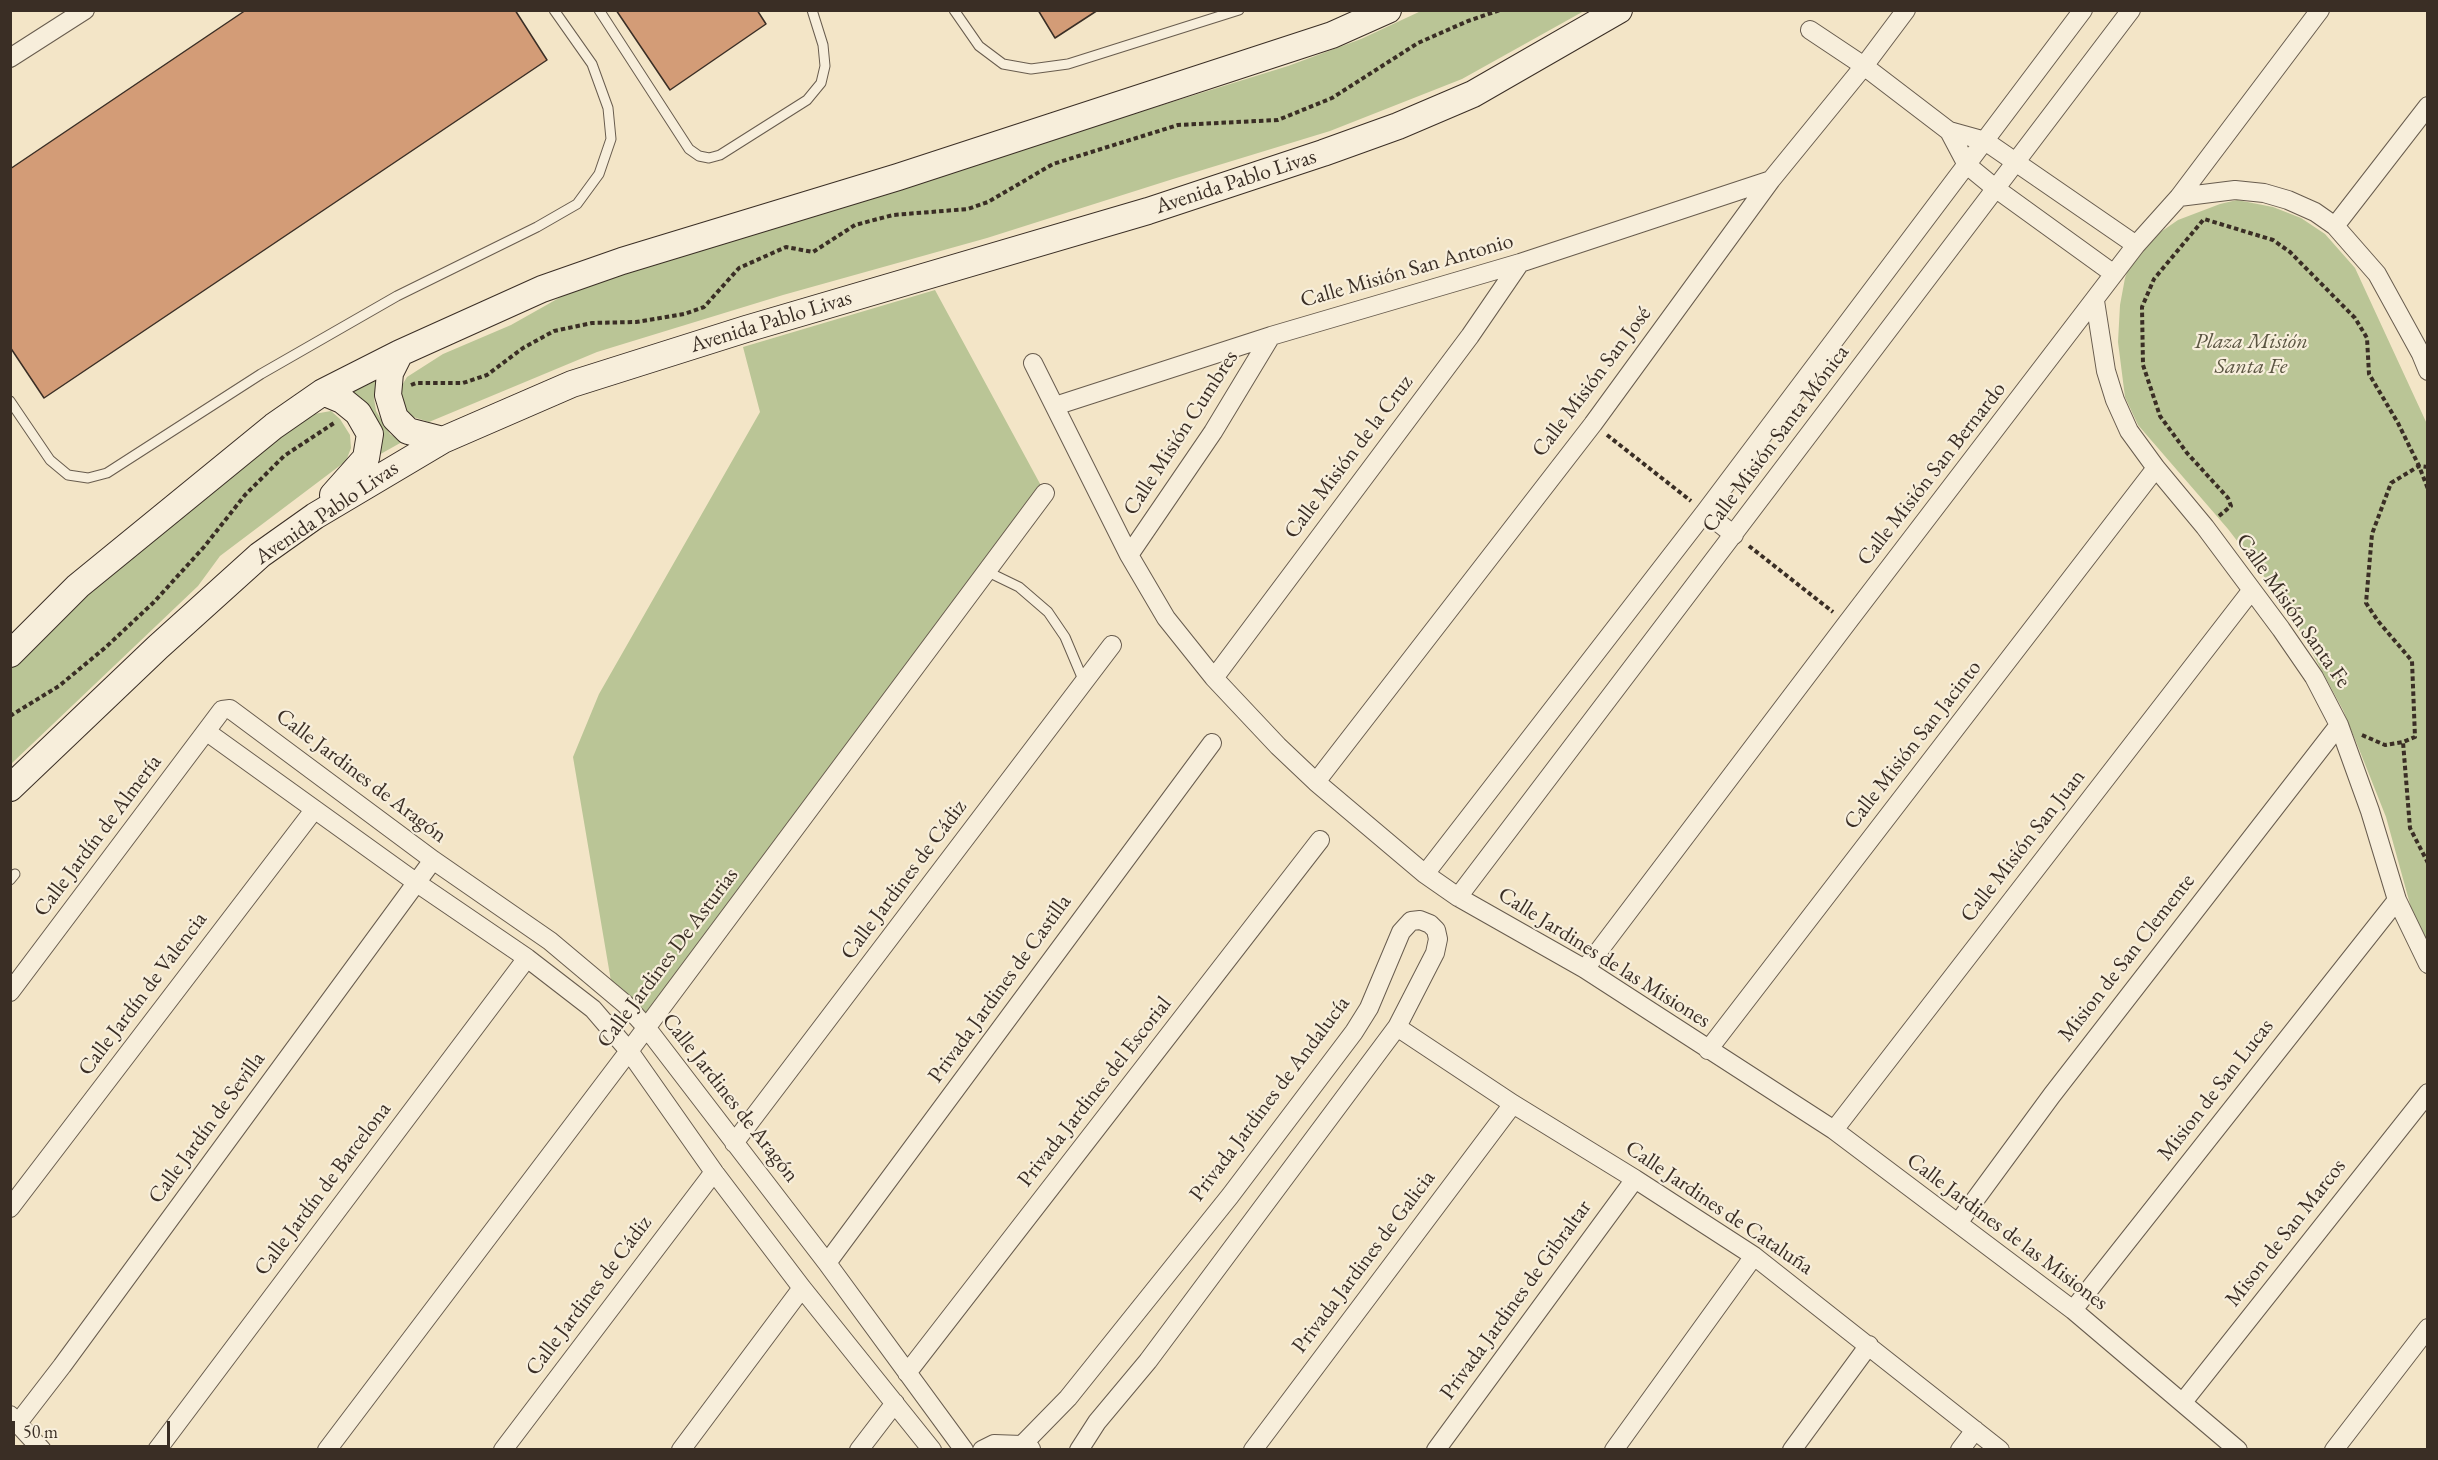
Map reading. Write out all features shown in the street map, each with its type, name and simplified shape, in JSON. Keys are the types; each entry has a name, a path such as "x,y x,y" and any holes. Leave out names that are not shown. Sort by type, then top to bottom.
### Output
{"main road":[{"path":"10,654 78,586 274,426 323,392 400,353 542,289 612,264 898,177 1321,38 1388,10"},
{"name":"Avenida Pablo Livas","path":"10,788 158,647 260,555 315,516 443,440 572,384 757,326 1148,211 1398,126 1473,93 1618,10"},
{"path":"400,353 390,373 388,395 395,418 408,431 443,440"},
{"path":"315,516 366,458 370,434 358,413 342,400 323,392"}],"street":[{"path":"10,58 85,10"},
{"name":"Calle Misión San José","path":"1316,782 1593,424 1771,180 1864,66 1906,10"},
{"name":"Calle Misión Santa Mónica","path":"1425,874 1705,512 2083,10"},
{"name":"Calle Misión Santa Mónica","path":"1458,897 2132,10"},
{"name":"Calle Misión San Bernardo","path":"1585,969 1846,623 2136,245 2179,197 2320,10"},
{"path":"1810,30 1864,66 1949,131 1985,141 2136,245"},
{"path":"2335,226 2427,106"},
{"path":"1949,131 1967,165 1995,188 2115,274"},
{"name":"Calle Misión San Antonio","path":"1055,406 1271,336 1520,263 1771,180"},
{"path":"2179,197 2235,190 2265,193 2315,212 2335,226 2377,274 2424,350 2427,372"},
{"name":"Calle Misión de la Cruz","path":"1214,678 1470,336 1520,263"},
{"name":"Calle Misión Santa Fe","path":"2095,301 2106,371 2115,400 2130,431 2156,468 2205,526 2314,676 2339,725 2370,811 2397,900 2427,964"},
{"name":"Calle Misión Cumbres","path":"1129,555 1213,432 1271,336"},
{"name":"Calle Jardines de las Misiones","path":"1033,363 1129,555 1166,618 1214,678 1278,746 1316,782 1425,874 1458,897 1585,969 1834,1130 2073,1310 2238,1449"},
{"name":"Calle Misión San Jacinto","path":"1708,1050 2156,468"},
{"name":"Calle Jardines De Asturias","path":"327,1449 629,1051 1045,493"},
{"path":"1705,512 1734,535"},
{"name":"Calle Misión San Juan","path":"1834,1130 2251,591"},
{"name":"Calle Jardines de Cádiz","path":"734,1143 1112,645"},
{"name":"Calle Jardines de Aragón","path":"224,709 230,709 433,860 550,941 626,1004 827,1263 964,1449"},
{"name":"Calle Jardín de Almería","path":"10,992 224,709"},
{"name":"Mision de San Clemente","path":"1958,1223 2059,1085 2339,725"},
{"path":"207,732 417,883 528,958 593,1010 629,1051 714,1172 802,1288 932,1449"},
{"name":"Privada Jardines de Castilla","path":"827,1263 1212,743"},
{"name":"Calle Jardín de Valencia","path":"10,1208 314,810"},
{"name":"Privada Jardines del Escorial","path":"908,1373 1320,840"},
{"name":"Calle Jardín de Sevilla","path":"14,1419 433,860"},
{"name":"Mision de San Lucas","path":"2073,1310 2397,900"},
{"name":"Privada Jardines de Andalucía","path":"1027,1447 1230,1196 1354,1032 1369,1008 1401,932 1412,921 1420,920 1431,924 1436,930 1438,944 1397,1027 1148,1362 1097,1422 1079,1449"},
{"name":"Calle Jardín de Barcelona","path":"157,1449 528,958"},
{"name":"Calle Jardines de Cataluña","path":"1397,1027 1513,1104 1754,1256 2000,1449"},
{"name":"Mison de San Marcos","path":"2183,1402 2427,1093"},
{"name":"Privada Jardines de Galicia","path":"1253,1449 1513,1104"},
{"name":"Calle Jardines de Cádiz","path":"503,1449 714,1172"},
{"name":"Privada Jardines de Gibraltar","path":"1436,1449 1635,1179"},
{"path":"1614,1449 1754,1256"},
{"path":"681,1449 802,1288"},
{"path":"2334,1449 2427,1328"},
{"path":"1792,1449 1869,1345"},
{"path":"860,1449 895,1402"},
{"path":"14,1419 42,1449"},
{"path":"1960,1449 1975,1430"},
{"path":"982,1449 994,1444 1027,1447"}],"lane":[{"path":"10,401 50,460 68,475 88,478 107,473 261,374 378,307 537,227 577,204 599,174 611,139 608,108 592,64 554,10"},
{"path":"599,10 690,149 699,156 709,158 720,155 807,100 821,83 825,66 823,45 812,10"},
{"path":"954,10 979,46 1004,64 1030,69 1068,64 1239,10"},
{"path":"986,571 1019,586 1048,612 1065,637 1084,682"}],"path":[{"path":"786,247 813,252 855,225 893,215 968,209 988,202 1053,164 1178,125 1278,120 1332,98 1418,43 1500,10"},
{"path":"2205,526 2231,506 2228,498 2187,453 2160,417 2143,365 2142,307 2154,279 2204,219 2273,240 2290,252 2355,318 2367,338 2369,374 2398,423 2419,466 2427,489"},
{"path":"1593,424 1705,512"},
{"path":"2339,725 2385,746 2415,737 2412,661 2366,603 2372,534 2391,483 2419,466 2427,467"},
{"path":"1734,535 1846,623"},
{"path":"2403,742 2410,828 2427,863"}],"green space":[{"path":"1421,11 1584,11 1462,79 1330,131 987,238 783,295 597,352 429,422 410,416 401,402 401,387 407,377 443,354 511,325 582,285 1288,66 1361,39"},
{"name":"Plaza Misión Santa Fe","path":"2237,200 2273,207 2301,218 2325,234 2355,268 2427,424 2427,946 2413,915 2386,817 2361,754 2343,710 2304,638 2261,572 2228,529 2138,425 2125,397 2118,342 2120,305 2125,278 2133,257 2152,238 2178,220"},
{"path":"935,290 1045,493 646,1027 613,993 573,757 599,694 760,412 743,347"},
{"path":"377,380 374,398 376,411 390,434 402,442 377,456 347,393"},
{"path":"331,411 340,419 350,435 351,448 346,461 220,556 198,586 11,764 11,667 69,609 205,491 314,414"}],"building":[{"path":"246,10 515,10 547,60 44,398 10,347 10,169"},
{"path":"616,10 757,10 766,24 670,90"},
{"path":"1038,10 1098,10 1055,38"}]}
